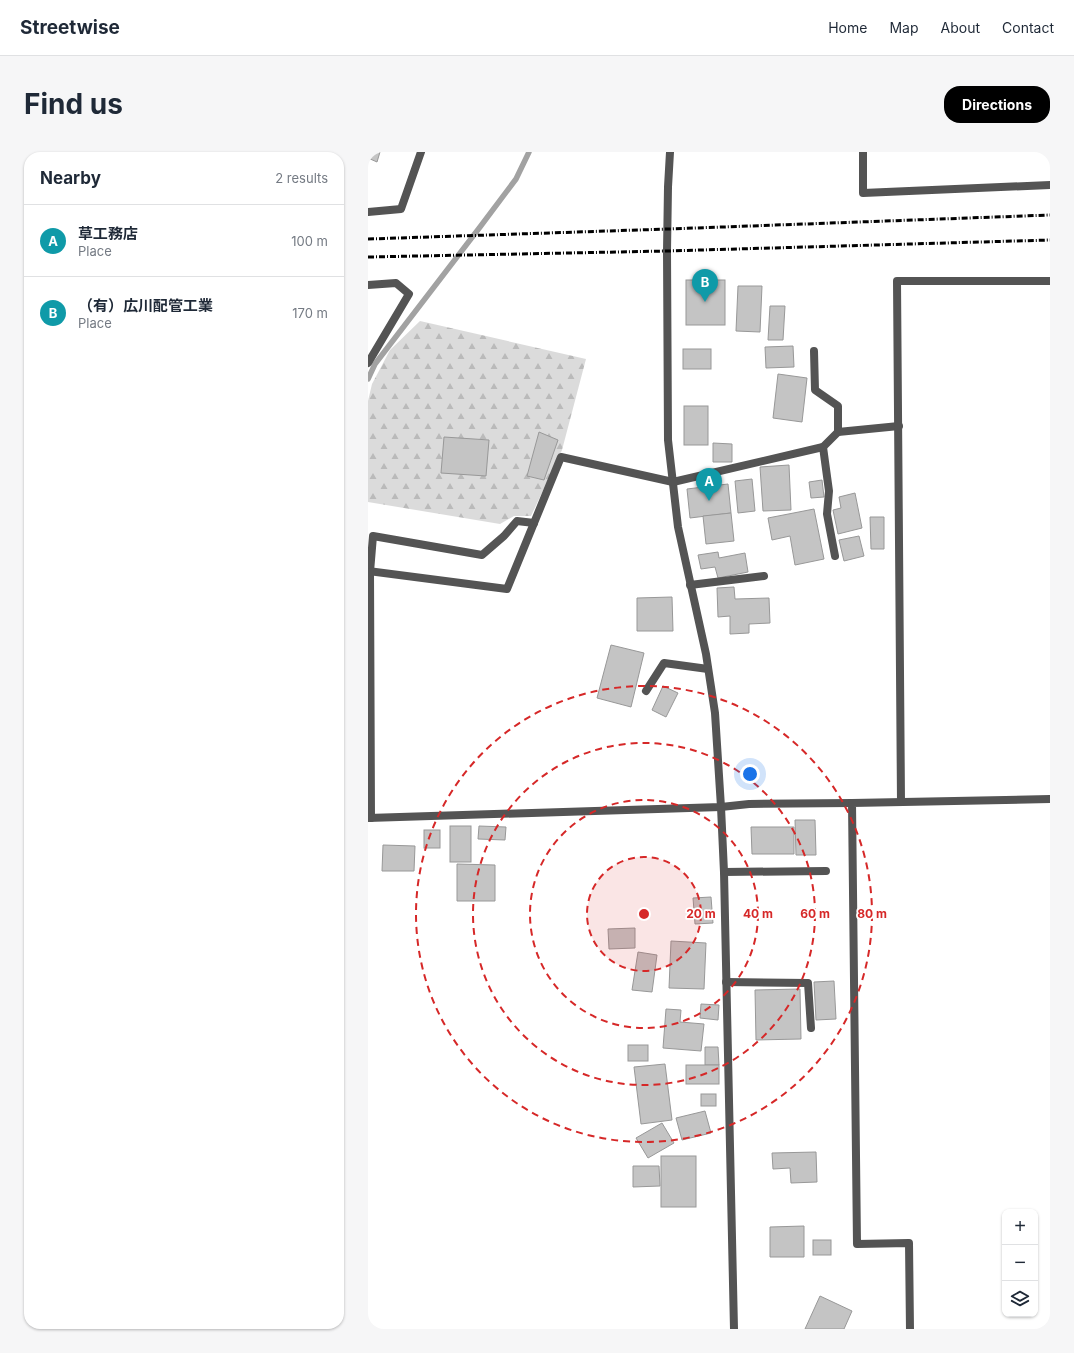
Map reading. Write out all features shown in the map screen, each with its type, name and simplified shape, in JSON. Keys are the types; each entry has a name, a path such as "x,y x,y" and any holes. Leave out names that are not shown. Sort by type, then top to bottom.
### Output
{"street":[{"path":"368,212 401,209 421,152"},
{"path":"670,152 667,251 668,440 678,527 708,668 715,713 724,872 734,1329"},
{"path":"863,152 863,193 1050,185"},
{"path":"902,802 897,281 1050,281"},
{"path":"368,285 396,283 409,294 368,363"},
{"path":"814,351 815,390 838,406 838,432"},
{"path":"369,571 507,589 561,457 673,482 823,447 838,432 899,426"},
{"path":"823,447 829,491 827,514 835,556"},
{"path":"534,522 517,521 504,536 482,554 373,536 369,571 370,818 721,807 749,804 1050,799"},
{"path":"690,585 764,576"},
{"path":"646,691 664,663 708,668"},
{"path":"852,803 857,1244 909,1243 910,1329"},
{"path":"724,872 826,871"},
{"path":"726,982 808,983 811,1028"}],"green space":[{"path":"420,321 586,359 562,450 531,516 514,516 500,524 368,502 368,401 372,384 390,350"}],"building":[{"path":"368,152 380,152 377,162 368,158"},
{"path":"686,280 725,280 725,325 686,325"},
{"path":"738,286 762,286 760,332 736,331"},
{"path":"770,306 785,306 783,340 768,340"},
{"path":"793,346 794,367 766,368 765,347"},
{"path":"683,349 711,349 711,369 683,369"},
{"path":"778,374 807,378 802,422 773,418"},
{"path":"684,406 708,406 708,445 684,445"},
{"path":"539,432 558,440 544,480 527,476"},
{"path":"444,437 489,440 486,476 441,473"},
{"path":"713,443 732,444 732,462 713,462"},
{"path":"789,465 791,510 763,511 760,467"},
{"path":"752,479 755,511 738,513 735,481"},
{"path":"822,480 824,497 811,498 809,482"},
{"path":"728,484 731,513 690,518 687,489"},
{"path":"855,493 862,528 838,534 833,510 841,508 839,497"},
{"path":"814,509 824,559 795,565 790,536 772,540 768,518"},
{"path":"731,513 734,541 706,544 703,516"},
{"path":"870,517 884,517 884,549 871,549"},
{"path":"859,536 864,556 844,561 839,540"},
{"path":"718,552 719,558 745,553 748,572 718,578 715,567 701,569 698,555"},
{"path":"734,587 735,599 769,598 770,623 749,624 749,633 730,634 730,616 718,617 717,588"},
{"path":"672,597 673,631 637,631 637,598"},
{"path":"611,645 644,653 631,707 597,698"},
{"path":"663,686 678,693 666,717 652,710"},
{"path":"795,820 815,820 816,855 796,855"},
{"path":"450,826 471,826 471,862 450,862"},
{"path":"479,826 506,827 505,840 478,839"},
{"path":"751,827 794,827 794,854 752,854"},
{"path":"424,830 440,830 440,848 424,848"},
{"path":"383,845 415,846 414,871 382,871"},
{"path":"457,864 495,865 495,901 457,901"},
{"path":"711,897 713,923 695,924 693,898"},
{"path":"635,928 635,948 609,949 608,929"},
{"path":"671,941 706,943 704,989 669,988"},
{"path":"638,952 657,955 652,992 632,990"},
{"path":"834,981 836,1019 816,1020 814,982"},
{"path":"800,989 801,1039 756,1040 755,990"},
{"path":"701,1004 719,1005 718,1020 700,1018"},
{"path":"666,1009 681,1010 680,1022 704,1024 701,1051 663,1048"},
{"path":"628,1045 648,1045 648,1061 628,1061"},
{"path":"705,1047 718,1047 719,1065 705,1065"},
{"path":"665,1064 672,1120 641,1124 634,1067"},
{"path":"686,1065 719,1065 719,1084 686,1084"},
{"path":"701,1094 716,1094 716,1106 701,1106"},
{"path":"705,1111 711,1133 682,1140 676,1118"},
{"path":"662,1123 674,1143 648,1158 636,1138"},
{"path":"816,1152 817,1182 791,1183 790,1168 773,1169 772,1153"},
{"path":"661,1156 696,1156 696,1207 661,1207"},
{"path":"633,1166 659,1166 660,1186 633,1187"},
{"path":"804,1226 804,1257 770,1257 770,1227"},
{"path":"813,1240 831,1240 831,1255 813,1255"},
{"path":"820,1296 852,1311 844,1329 805,1329"}],"waterway":[{"path":"368,379 375,364 516,179 529,152"}],"railway":[{"path":"368,239 1050,215"},
{"path":"368,257 667,251 1050,240"}],"place":[{"name":"（有）広川配管工業","path":"705,302"},
{"name":"草工務店","path":"709,501"}]}
